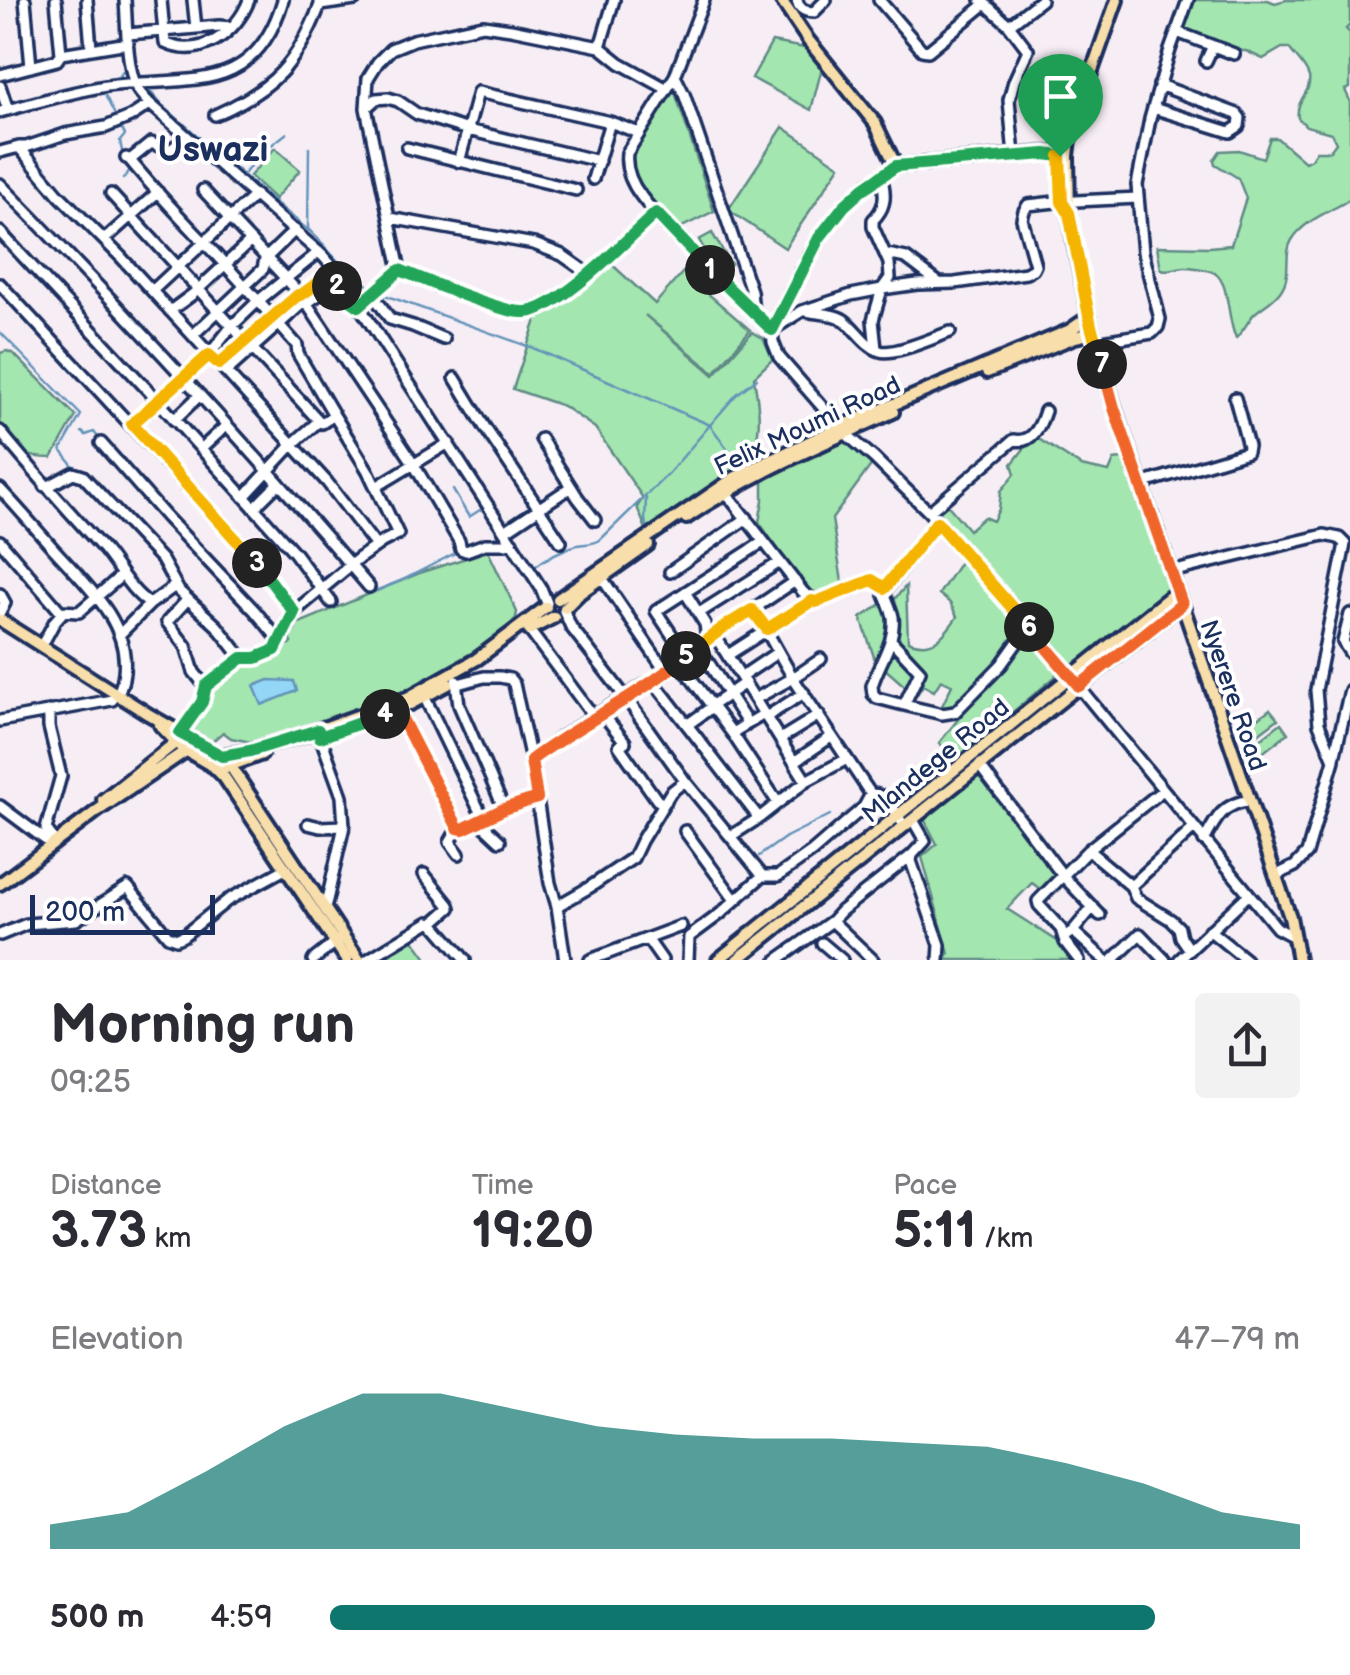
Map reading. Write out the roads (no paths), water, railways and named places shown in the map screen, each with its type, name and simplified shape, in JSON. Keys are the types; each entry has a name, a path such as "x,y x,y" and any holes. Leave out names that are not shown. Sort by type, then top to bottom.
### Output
{"main road":[{"path":"780,0 875,123 896,166 1045,154 1064,156"},
{"name":"Nyerere Road","path":"1114,0 1061,140 1067,206 1089,317 1114,408 1250,800 1294,937 1296,960"},
{"name":"Felix Moumi Road","path":"944,387 1070,330 1089,317"},
{"name":"Felix Moumi Road","path":"222,756 319,734 399,709 556,607 723,489 928,393 1076,337 1094,337"},
{"name":"Felix Moumi Road","path":"216,769 456,682 556,607 602,578 624,558"},
{"name":"Mlandege Road","path":"873,843 909,823 944,795 1177,591"},
{"name":"Mlandege Road","path":"718,960 839,871 935,786 1182,604"},
{"path":"0,620 148,714 216,769 285,868 339,940 359,960"},
{"path":"184,741 222,756 232,766 325,909 347,960"},
{"path":"0,876 184,741"},
{"path":"0,884 184,741"},
{"path":"216,769 222,756"},
{"path":"935,786 944,795"},
{"name":"Mlandege Road","path":"737,960 772,924"}],"street":[{"path":"25,0 31,67"},
{"path":"0,73 58,60 62,54 56,0"},
{"path":"87,0 91,48"},
{"path":"126,0 128,39 150,104 338,272 541,588 761,876"},
{"path":"161,0 165,43 190,47 223,37 236,25 249,0"},
{"path":"193,0 196,28"},
{"path":"0,86 4,111 83,90 140,82 202,80 228,72 251,56 268,38 283,0"},
{"path":"216,115 242,103 284,70 299,52 320,2 355,0"},
{"path":"600,47 614,0"},
{"path":"704,0 675,76 639,133 626,164 641,197 772,330"},
{"path":"797,0 803,10 814,12 826,0"},
{"path":"879,0 922,50 928,51 983,2 1009,25 1028,50 1009,100 1014,156"},
{"path":"1009,25 1041,0"},
{"path":"1094,337 1152,332 1159,324 1143,252 1137,185 1153,108 1188,0"},
{"path":"400,270 366,108 368,78 391,49 412,40 483,26 511,29 600,47 666,89"},
{"path":"62,54 164,31 230,28"},
{"path":"1176,32 1212,53 1232,53 1230,58 1241,64"},
{"path":"675,76 744,272 753,313"},
{"path":"1153,108 1230,132 1239,126 1237,114 1160,86"},
{"path":"458,162 478,92 610,122 639,133"},
{"path":"366,108 376,99 398,100 418,114 468,130 599,161"},
{"path":"0,152 106,127 130,118 150,104"},
{"path":"624,128 646,121"},
{"path":"594,179 610,122"},
{"path":"184,741 206,686 242,658 256,658 278,647 294,612 350,565 398,534 376,488 298,354 298,345 128,159 151,143 170,150 188,137"},
{"path":"19,147 327,482 376,546"},
{"path":"407,148 576,190"},
{"path":"896,166 844,206 819,238 772,330 779,357 842,430 937,522 1075,681 1248,895 1277,928 1294,937"},
{"path":"0,184 228,425 369,587"},
{"path":"876,349 874,326 882,288 890,278 887,254 873,227 886,195 883,184"},
{"path":"203,190 304,300 412,465 462,550 512,542"},
{"path":"104,240 158,192"},
{"path":"111,194 319,421 322,423 334,414"},
{"path":"152,291 256,195"},
{"path":"772,330 802,310 882,288 955,283 1030,271 1036,265 1022,219 1028,206 1138,198"},
{"path":"400,270 456,294 525,312 553,302 656,213"},
{"path":"390,218 534,244 562,255 589,274"},
{"path":"192,335 263,269 265,259 295,230"},
{"path":"0,232 244,496 294,552 331,602"},
{"path":"170,311 250,241"},
{"path":"132,424 209,355 258,301 319,252"},
{"path":"887,254 906,258 938,283"},
{"path":"916,264 917,284"},
{"path":"359,306 400,270"},
{"path":"222,368 275,320 335,283 359,306"},
{"path":"0,284 249,553 294,612"},
{"path":"374,292 390,319 444,339"},
{"path":"834,300 840,317"},
{"path":"802,310 840,317 876,349 888,352 950,332"},
{"path":"860,336 874,326"},
{"path":"455,378 561,542"},
{"path":"174,420 200,395"},
{"path":"1141,484 1247,452 1234,398"},
{"path":"928,512 1014,440 1028,440 1040,428 1045,411"},
{"path":"244,496 319,421"},
{"path":"201,449 228,425"},
{"path":"0,431 150,604"},
{"path":"541,439 595,520"},
{"path":"101,443 279,640"},
{"path":"376,488 449,443"},
{"path":"45,486 73,473 83,476 162,560 175,586 217,626 242,658"},
{"path":"254,508 280,483"},
{"path":"505,531 571,488"},
{"path":"0,489 96,596 120,634 125,656 124,676 112,700 0,721"},
{"path":"723,489 812,601"},
{"path":"670,572 747,518"},
{"path":"882,587 891,583 937,522"},
{"path":"1171,572 1324,535 1344,541 1316,690 1320,724 1334,760"},
{"path":"0,542 64,612"},
{"path":"763,542 656,611 712,706 778,802"},
{"path":"700,613 780,562"},
{"path":"42,645 54,621 64,612 79,612 122,575"},
{"path":"602,578 666,672"},
{"path":"728,655 812,601 872,580 882,587 893,616 891,640 876,672 873,694 942,714 955,712 1001,665 1028,626"},
{"path":"531,760 654,682 711,636 794,581"},
{"path":"120,634 175,586"},
{"path":"685,592 806,781"},
{"path":"0,594 5,602 0,612"},
{"path":"188,599 167,622 186,646 194,672 206,686"},
{"path":"752,610 831,737 872,794"},
{"path":"1350,614 1344,642 1350,653"},
{"path":"529,630 624,742 619,746 657,800 666,801"},
{"path":"891,640 920,671 904,705"},
{"path":"698,646 747,723"},
{"path":"687,725 778,652"},
{"path":"755,699 821,659"},
{"path":"504,809 459,705 456,682 500,676 514,684 565,960"},
{"path":"654,682 759,818"},
{"path":"1275,876 1296,866 1307,853 1350,690"},
{"path":"732,732 804,693"},
{"path":"419,698 484,826 500,841"},
{"path":"399,709 458,828"},
{"path":"49,711 61,776 46,829 50,839"},
{"path":"780,739 819,715"},
{"path":"319,734 342,796 344,826 325,909"},
{"path":"794,762 831,737"},
{"path":"731,836 806,781 847,759"},
{"path":"980,765 1063,876 1096,911 1065,942 1079,960"},
{"path":"557,906 633,858 671,792 685,781"},
{"path":"1104,960 1057,924 1038,902 1088,850 1163,790"},
{"path":"777,960 832,921 925,842 898,816 888,800 872,794"},
{"path":"688,960 690,937 761,876 778,876 812,852 864,807 872,794"},
{"path":"458,828 537,798"},
{"path":"1204,841 1216,818 1227,808 1250,800"},
{"path":"0,806 50,839"},
{"path":"308,824 344,826"},
{"path":"458,828 450,842 458,854"},
{"path":"1131,886 1194,828"},
{"path":"685,831 735,900"},
{"path":"1088,850 1131,886 1136,898 1177,926 1190,950"},
{"path":"912,856 940,944 939,960"},
{"path":"0,936 27,924 76,920 128,887 168,936 176,939 228,900 285,868"},
{"path":"367,960 433,923 450,908 424,874"},
{"path":"1180,960 1248,895"},
{"path":"832,921 873,960"},
{"path":"433,923 465,960"},
{"path":"590,960 682,926"},
{"path":"1210,930 1246,960"},
{"path":"1112,960 1141,934 1165,960"},
{"path":"313,960 339,940"},
{"path":"648,940 662,960"},
{"path":"822,943 845,960 858,944"}],"water":[{"path":"269,680 294,681 297,691 262,705 254,686"}],"waterway":[{"path":"102,82 118,77 126,69"},
{"path":"144,84 200,138"},
{"path":"103,91 125,135 120,141 123,156"},
{"path":"245,173 257,156 287,133"},
{"path":"309,148 308,229 324,245"},
{"path":"215,151 309,231"},
{"path":"123,179 131,169 127,163"},
{"path":"325,247 372,289"},
{"path":"379,293 533,348 710,425 757,378"},
{"path":"0,332 81,415 61,450 74,467"},
{"path":"533,568 565,549 600,540 669,473 710,425 735,459"},
{"path":"82,432 94,432 100,440"},
{"path":"453,490 469,517 483,508 477,497"},
{"path":"646,498 645,521 649,529"},
{"path":"480,542 501,534"},
{"path":"375,591 459,551"},
{"path":"75,659 111,685"},
{"path":"759,856 830,815"}],"district":[{"name":"Uswazi","path":"213,149"}]}
